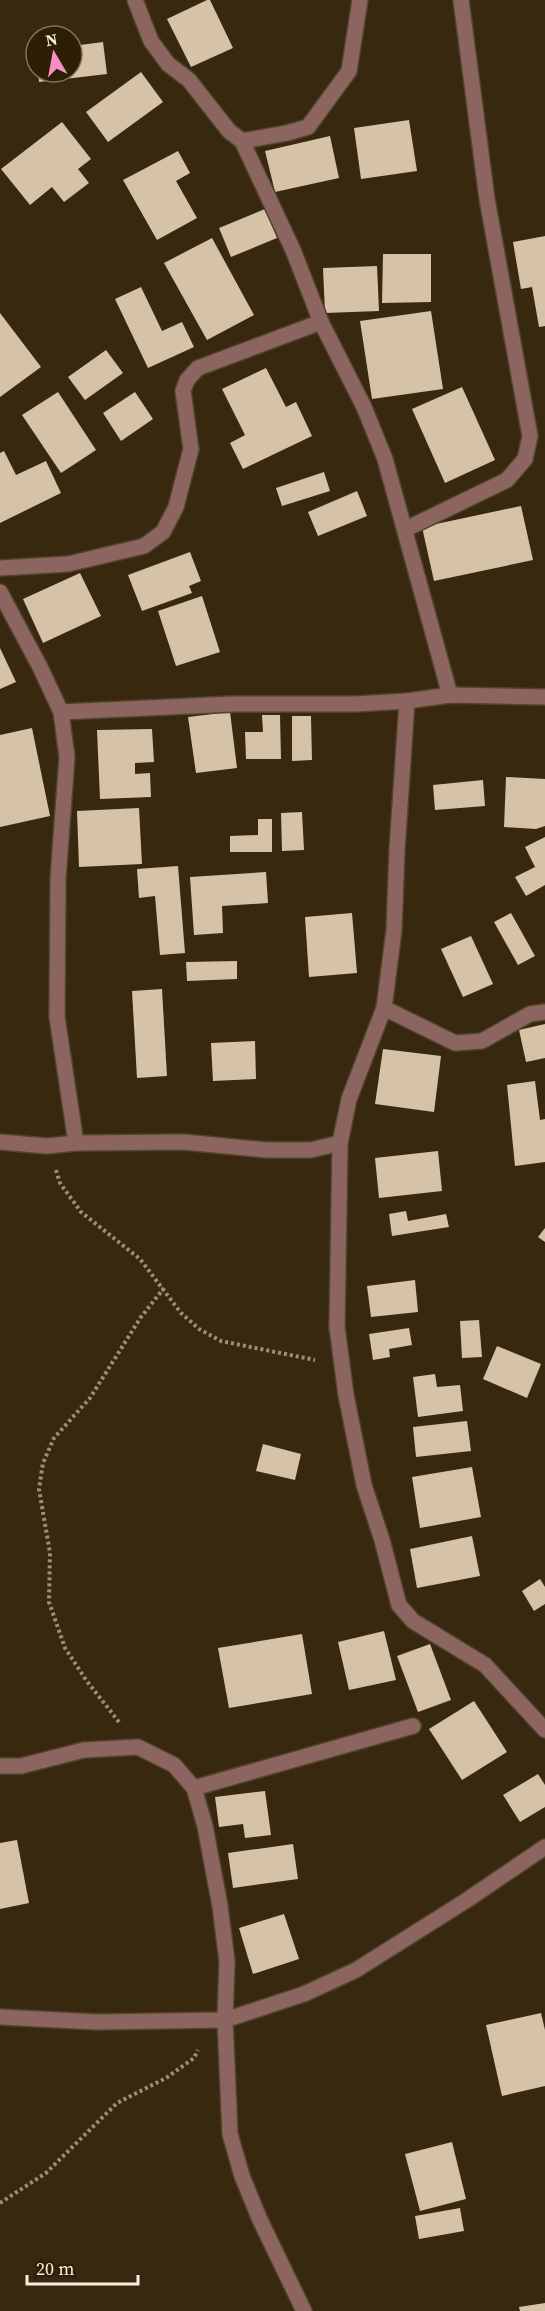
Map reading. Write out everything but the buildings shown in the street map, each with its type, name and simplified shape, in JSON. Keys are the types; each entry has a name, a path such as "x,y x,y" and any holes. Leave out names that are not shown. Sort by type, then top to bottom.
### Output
{"street":[{"path":"135,0 152,41 168,64 189,80 229,131 242,141 292,250 321,322 364,407 381,449 406,529 450,695"},
{"path":"242,141 308,127 349,71 360,0"},
{"path":"406,529 507,480 525,459 530,436 487,199 461,0"},
{"path":"0,568 68,564 144,546 163,532 176,507 191,449 183,391 187,380 198,368 321,322"},
{"path":"0,592 61,712 67,757 58,879 57,1017 76,1143"},
{"path":"61,712 233,704 355,704 407,701 450,695 545,697"},
{"path":"407,701 394,930 384,1008 349,1099 340,1143 337,1327 342,1366 364,1485 382,1540 399,1605 413,1621 485,1665 545,1730"},
{"path":"384,1008 455,1043 482,1041 530,1014 545,1012"},
{"path":"0,1142 47,1146 76,1143 184,1142 266,1150 311,1150 340,1143"},
{"path":"195,1788 412,1726"},
{"path":"0,1766 21,1766 84,1750 138,1747 174,1765 195,1788 218,1894 228,1961 219,2020 230,2134 242,2176 260,2220 304,2311"},
{"path":"0,2017 98,2022 219,2020 304,1994 356,1970 467,1900 545,1847"}],"path":[{"path":"47,1146 60,1183 81,1212 140,1259 182,1313 199,1329 221,1341 342,1366"},
{"path":"138,1747 86,1680 65,1648 49,1602 50,1553 39,1489 43,1463 54,1438 90,1398 141,1317 164,1288"},
{"path":"0,2203 46,2173 117,2103 166,2078 194,2058 219,2020"}]}
